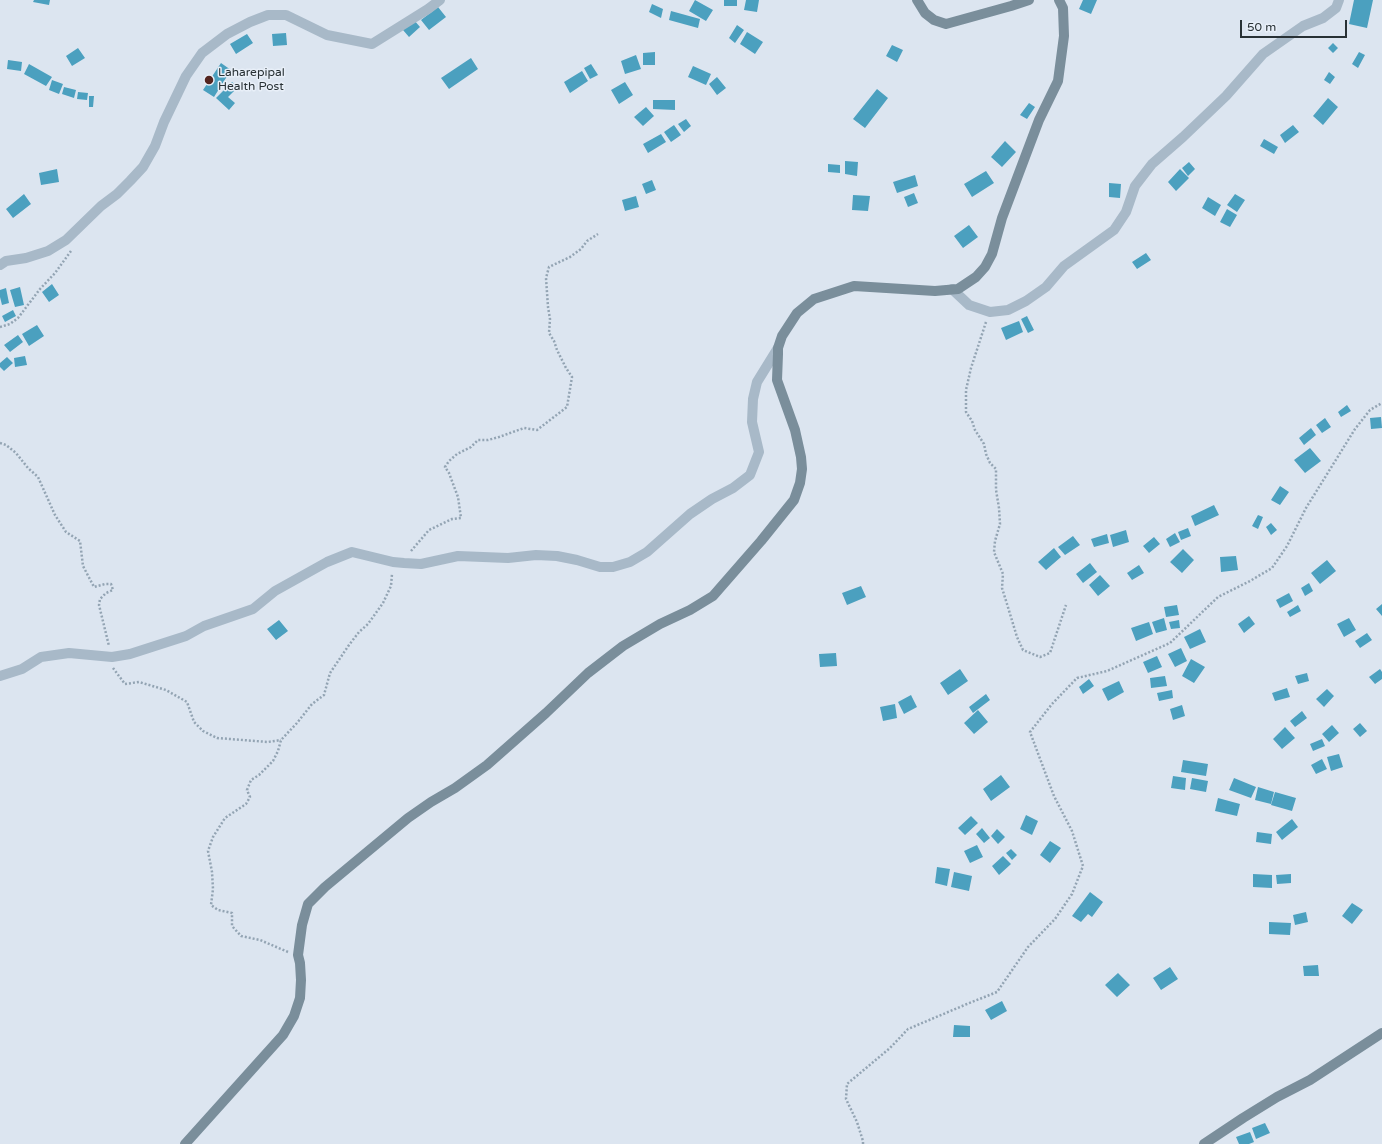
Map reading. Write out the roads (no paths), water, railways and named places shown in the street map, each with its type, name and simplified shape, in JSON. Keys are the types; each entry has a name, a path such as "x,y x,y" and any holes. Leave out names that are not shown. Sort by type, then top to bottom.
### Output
{"street":[{"path":"0,265 48,251 66,240 101,206 130,181 143,167 155,146 164,122 186,76 202,53 227,34 250,22 268,16 286,15 327,35 372,44 428,10 440,0"},
{"path":"917,0 925,13 934,20 946,24 1028,0"},
{"path":"0,676 22,669 41,657 69,653 112,657 130,654 186,636 204,626 253,609 275,591 327,562 352,552 392,562 421,564 458,556 508,558 536,555 557,556 600,567 613,567 630,562 647,552 690,514 712,499 733,488 750,475 758,452 752,422 753,399 757,382 778,348 782,336 797,313 814,299 854,286 935,291 958,289 976,277 992,254 1002,218 1039,120 1058,81 1064,36 1063,8 1059,0"},
{"path":"952,289 969,305 990,312 1008,310 1026,301 1046,287 1064,266 1114,230 1126,212 1135,186 1152,164 1221,101 1263,54 1302,26 1323,18 1336,8 1339,0"},
{"path":"185,1144 283,1035 294,1016 300,998 300,963 298,955 302,925 308,904 325,887 408,818 455,788 487,765 588,673 623,646 660,624 690,610 713,596 794,500 800,483 802,469 801,457 795,430 777,380 778,348"},
{"path":"1204,1144 1277,1096 1310,1080 1382,1033"}],"place":[{"name":"Laharepipal Health Post","path":"209,80"}]}
